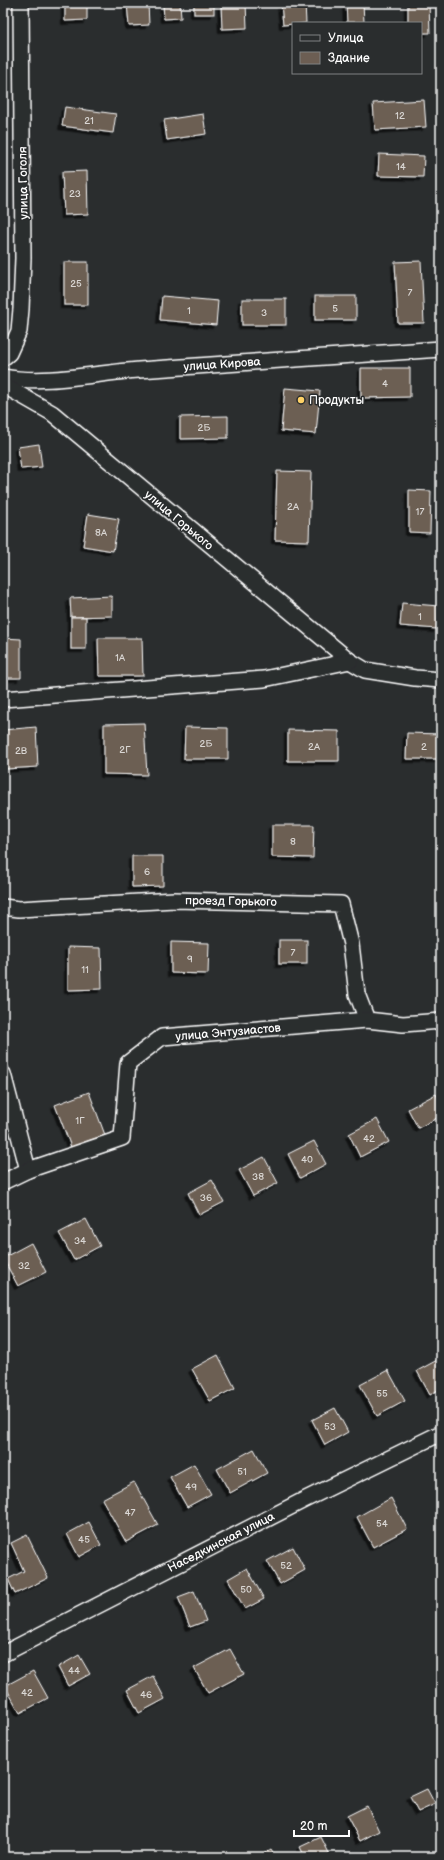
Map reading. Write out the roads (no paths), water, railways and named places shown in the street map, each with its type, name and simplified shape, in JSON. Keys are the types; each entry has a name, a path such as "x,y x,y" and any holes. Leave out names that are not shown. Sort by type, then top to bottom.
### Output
{"street":[{"name":"улица Гоголя","path":"3,358 9,353 19,331 21,309 23,258 21,3"},
{"name":"улица Кирова","path":"3,377 49,380 118,372 441,349"},
{"name":"улица Горького","path":"3,385 52,413 350,661 364,670 415,678 441,680"},
{"path":"3,699 264,679 350,661"},
{"name":"проезд Горького","path":"3,907 19,909 174,900 341,904 351,944 357,994 367,1020"},
{"name":"улица Энтузиастов","path":"3,1182 28,1170 122,1138 128,1063 162,1037 367,1020 403,1024 441,1022"},
{"path":"3,1074 28,1170"},
{"name":"Наседкинская улица","path":"3,1654 304,1500 441,1433"}],"place":[{"name":"Продукты","path":"301,400"}]}
